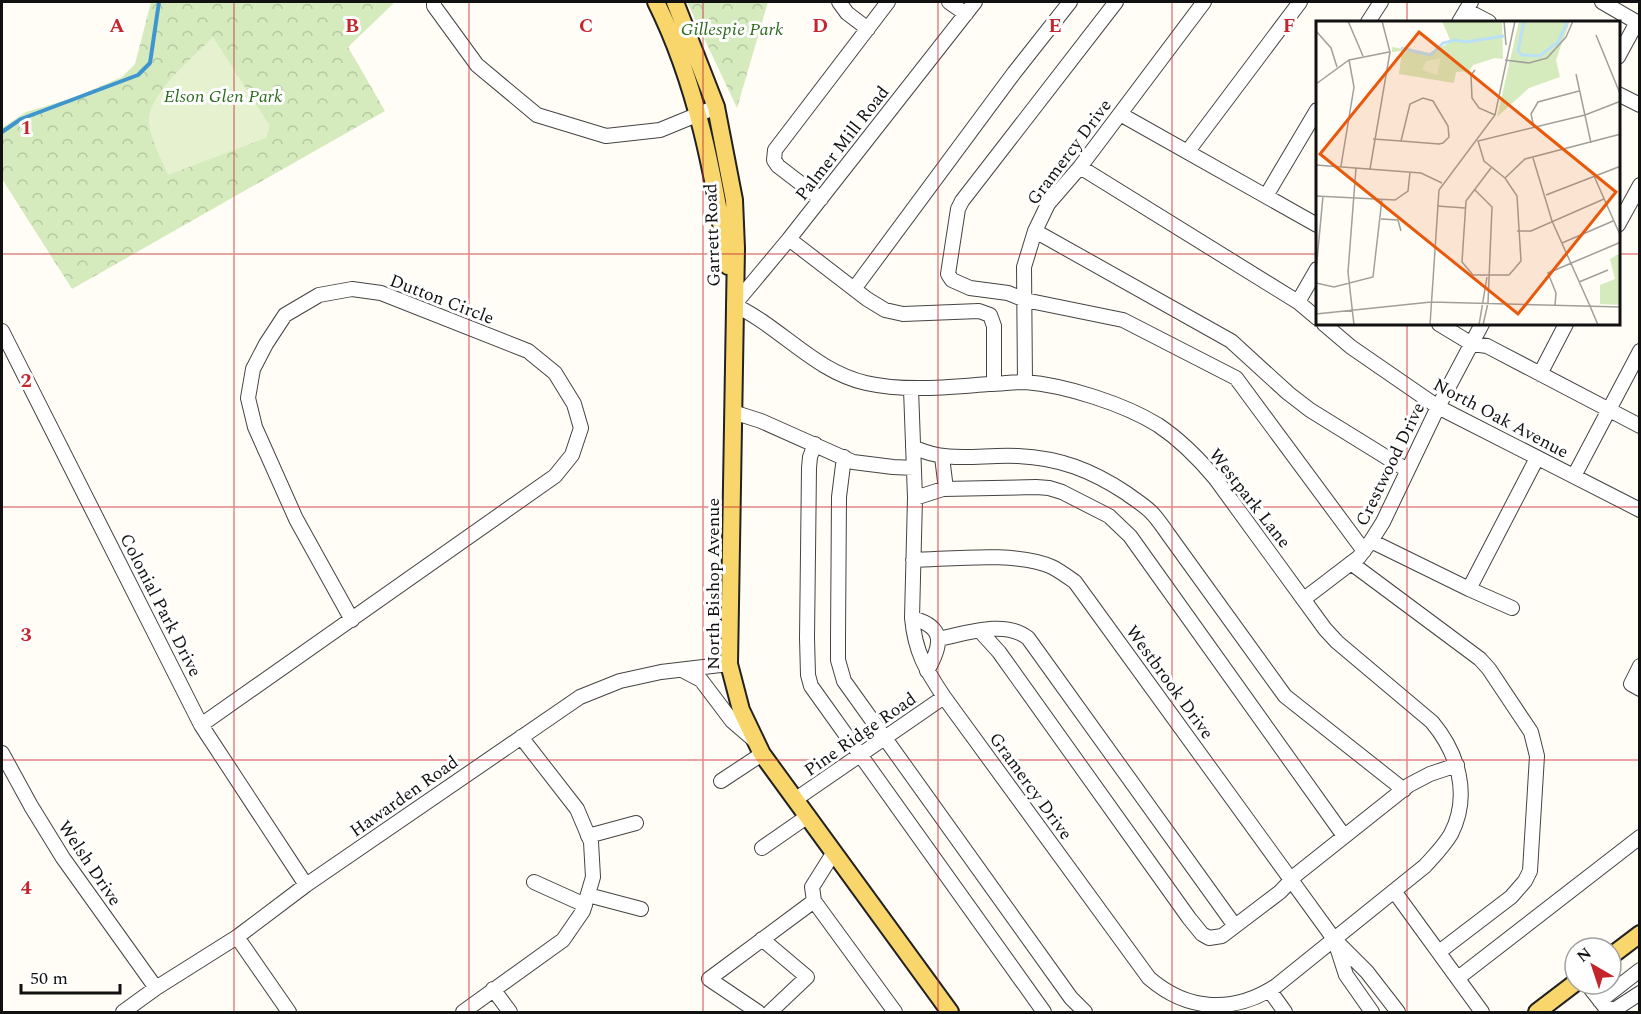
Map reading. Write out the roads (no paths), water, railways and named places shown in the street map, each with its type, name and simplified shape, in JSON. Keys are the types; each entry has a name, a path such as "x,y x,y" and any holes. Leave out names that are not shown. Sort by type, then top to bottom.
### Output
{"main road":[{"name":"Garrett Road","path":"656,2 687,78 710,156 734,305"},
{"name":"Garrett Road","path":"675,2 716,107 734,200 736,248 734,305"},
{"name":"North Bishop Avenue","path":"734,305 729,664 741,710 759,748 950,1012"},
{"path":"1623,947 1640,934"},
{"path":"1537,1012 1563,992"}],"street":[{"path":"434,2 434,6 477,65 537,115 606,136 660,130 716,107"},
{"path":"839,2 847,13 868,29"},
{"path":"820,199 778,166 773,155 888,2"},
{"path":"949,2 966,14"},
{"name":"Palmer Mill Road","path":"734,305 789,239 975,2"},
{"path":"854,288 1070,2"},
{"path":"1116,2 973,184 958,209 948,274 952,280 970,288 1008,293 1023,299 1133,324 1236,378 1368,546 1512,608"},
{"name":"Gramercy Drive","path":"1024,382 1024,267 1035,231 1048,204 1080,167 1204,2"},
{"path":"1188,151 1300,2"},
{"path":"1369,21 1381,2"},
{"path":"1602,2 1638,23 1620,54"},
{"path":"1466,11 1487,21"},
{"path":"1620,95 1640,105"},
{"path":"1266,196 1316,112"},
{"path":"1120,114 1316,224"},
{"path":"1080,167 1298,302 1316,317"},
{"path":"1620,221 1640,185"},
{"path":"1035,231 1230,341 1288,393 1407,471"},
{"path":"789,239 885,310 903,314 980,311 990,315 994,326 994,384"},
{"path":"1298,302 1316,270"},
{"name":"Dutton Circle","path":"201,725 352,620 555,476 572,455 581,428 574,404 555,373 528,351 381,293 352,289 319,295 285,315 253,369 248,398 255,427 296,519 352,620"},
{"name":"Westpark Lane","path":"734,305 776,330 830,370 868,384 911,389 1024,382 1100,399 1158,425 1209,471 1337,642 1432,722 1452,750 1457,765 1461,783 1460,800 1451,833 1425,866 1334,939"},
{"name":"North Oak Avenue","path":"1326,326 1351,347 1438,407 1640,510"},
{"path":"1442,326 1472,344 1487,346 1640,426"},
{"name":"Crestwood Drive","path":"1304,599 1352,563 1368,546 1481,326"},
{"path":"1540,374 1565,326"},
{"name":"Colonial Park Drive","path":"2,331 201,725 306,885"},
{"path":"1574,476 1640,351"},
{"name":"Gramercy Drive","path":"911,389 915,498 912,618 919,656 944,698 1149,978 1184,1000 1211,1007 1236,1005 1256,999 1270,991 1334,939"},
{"path":"734,412 761,421 853,462 914,468"},
{"path":"814,444 809,468 807,638 808,675 811,686 1044,1012"},
{"path":"913,447 942,457 1018,456 1071,464 1101,476 1140,502 1152,512 1285,696 1404,790"},
{"path":"844,457 838,497 838,660 844,681 1071,998 1085,1012"},
{"path":"942,457 946,489"},
{"path":"1469,590 1537,458"},
{"path":"915,498 946,489 1049,488 1062,492 1109,516 1124,529 1344,836"},
{"name":"Westbrook Drive","path":"913,560 1011,558 1035,561 1051,567 1075,582 1334,939 1367,972 1398,1012"},
{"path":"1352,563 1480,659 1524,720 1535,745 1537,756 1533,831 1530,871 1526,881 1511,897 1438,952"},
{"path":"912,618 925,621 932,627 938,639 938,647 927,671"},
{"path":"938,639 980,631 1013,630 1028,638 1235,926"},
{"path":"980,631 999,652 1202,934 1209,938 1215,938 1235,926 1404,790 1430,774 1457,765"},
{"name":"Hawarden Road","path":"123,1012 156,988 237,938 306,885 580,697 620,681 661,672 729,664"},
{"path":"1635,686 1640,666"},
{"path":"682,670 701,680 732,721 759,748 721,781"},
{"name":"Pine Ridge Road","path":"796,800 944,698"},
{"path":"463,1012 563,940 584,910 593,877 591,842 577,808 521,737"},
{"name":"Welsh Drive","path":"2,753 63,858 156,988"},
{"path":"762,848 808,816"},
{"path":"588,836 636,823"},
{"path":"1458,978 1640,837"},
{"path":"834,852 812,887 814,901 895,1012"},
{"path":"534,882 586,900 641,909"},
{"path":"1394,891 1482,1012"},
{"path":"758,1012 709,979 814,901"},
{"path":"237,938 289,1012"},
{"path":"762,939 807,977 770,1012"},
{"name":"Westbrook Drive","path":"1334,939 1346,975 1371,1012"},
{"path":"1601,1007 1640,970"},
{"path":"493,989 510,1012"},
{"path":"1270,991 1285,1012"},
{"path":"1601,1007 1614,1010 1640,993"}],"waterway":[{"path":"2,132 21,119 138,75 150,63 159,2"}],"park label":[{"name":"Gillespie Park","path":"732,29"},
{"name":"Elson Glen Park","path":"223,96"}]}
